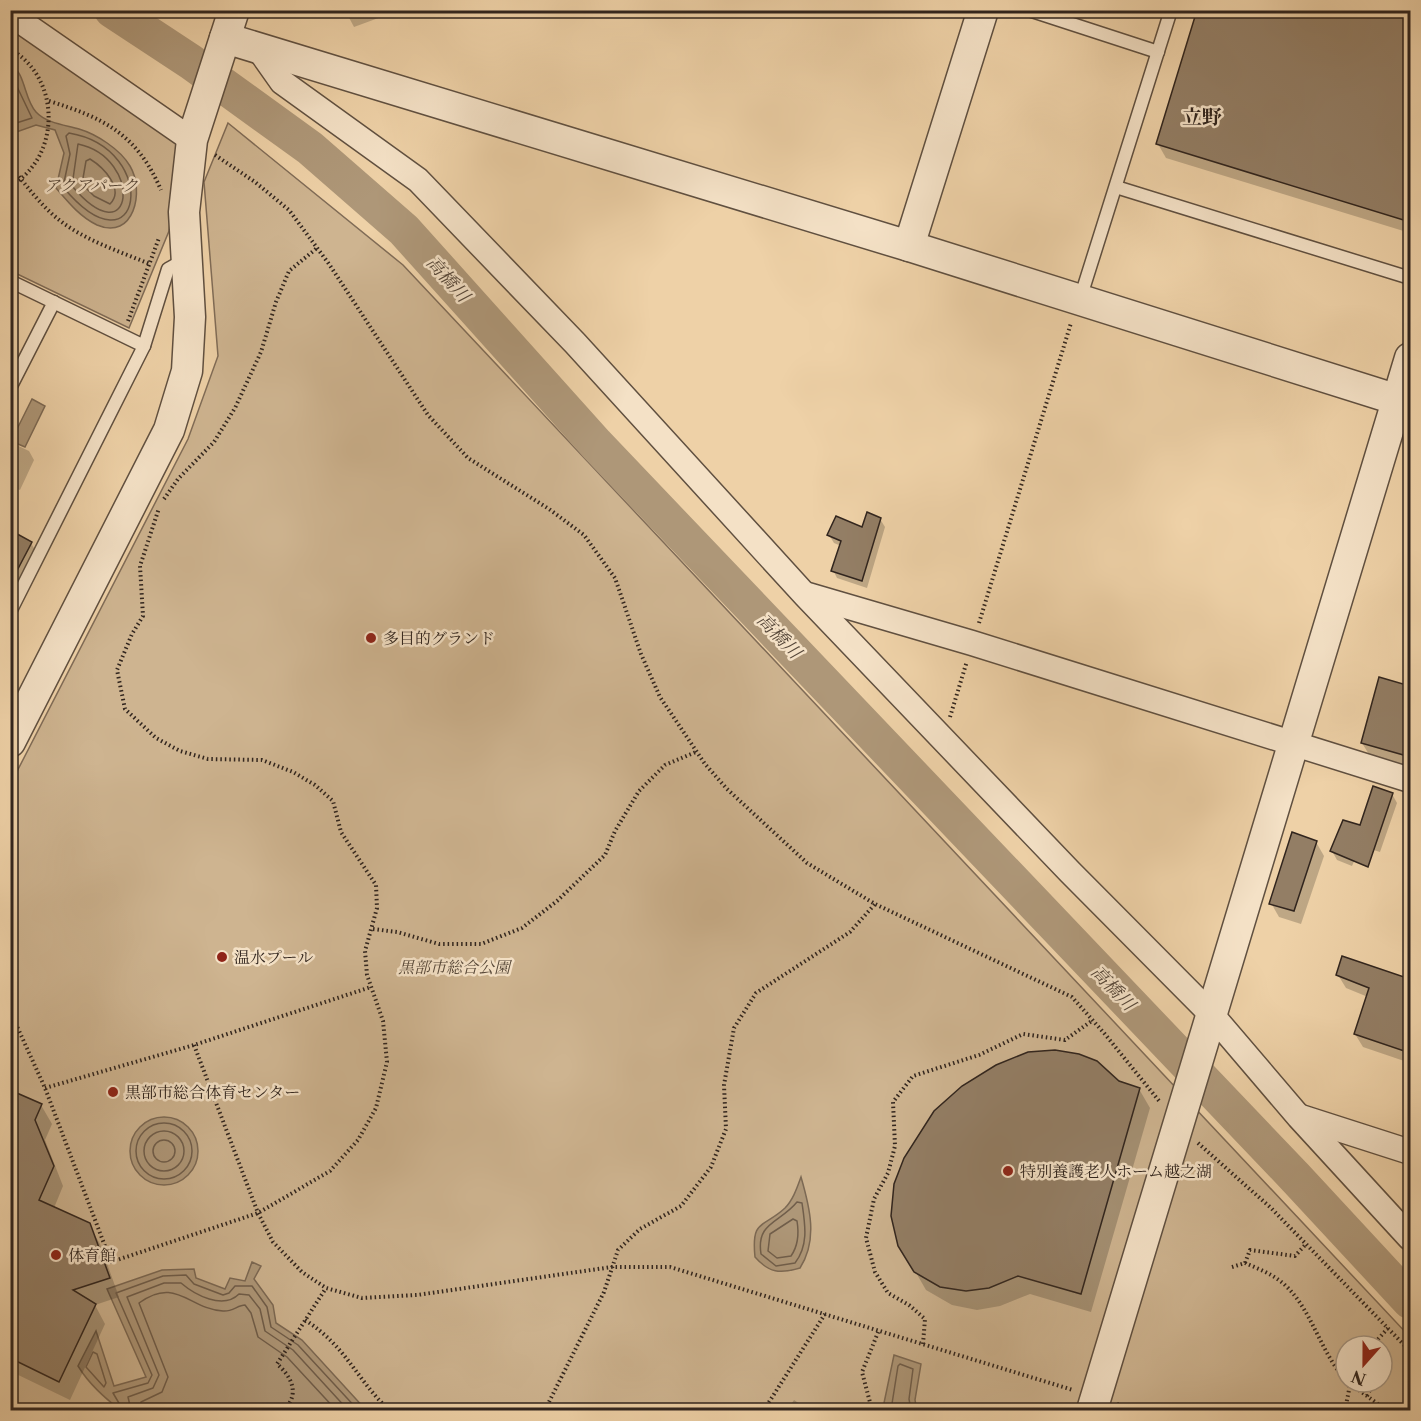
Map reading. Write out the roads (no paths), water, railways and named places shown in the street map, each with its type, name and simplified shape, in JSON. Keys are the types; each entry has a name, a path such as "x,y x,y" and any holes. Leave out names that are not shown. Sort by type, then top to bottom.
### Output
{"street":[{"path":"909,246 983,10"},
{"path":"10,14 195,132"},
{"path":"10,742 169,430 187,371 190,317 184,212 195,132 229,24 258,48 282,82 418,180 574,343 805,595 1070,872 1212,1015 1299,1117 1410,1238"},
{"path":"258,48 909,246 1404,402"},
{"path":"1093,1404 1187,1091 1404,402 1410,358"},
{"path":"805,595 972,643 1410,780"},
{"path":"1299,1117 1410,1152"}],"lane":[{"path":"1029,10 1158,52"},
{"path":"1080,300 1171,10"},
{"path":"1116,187 1410,278"},
{"path":"12,607 144,346 168,269 187,258"},
{"path":"10,281 144,346"},
{"path":"10,388 54,302"}],"water":[{"path":"11,64 20,74 29,101 40,116 100,138 126,160 134,176 136,200 128,220 120,226 110,228 91,222 75,209 56,188 64,153 55,130 36,125 11,134"},
{"path":"32,399 45,406 25,447 11,441"},
{"path":"164,1117 177,1120 188,1127 195,1138 198,1151 195,1164 188,1175 177,1182 164,1185 151,1182 140,1175 133,1164 130,1151 133,1138 140,1127 151,1120"},
{"path":"801,1177 811,1224 806,1257 800,1268 775,1271 755,1257 755,1236 761,1225 788,1205"},
{"path":"252,1262 261,1266 254,1279 273,1305 276,1323 302,1340 366,1410 120,1410 97,1390 78,1366 96,1331 114,1386 146,1377 107,1289 162,1270 194,1269 196,1278 225,1289 230,1278 245,1281"},
{"path":"894,1355 921,1364 915,1400 917,1410 886,1410 884,1403"}],"waterway":[{"name":"高橋川","path":"112,10 191,62 310,148 404,230 596,444 1295,1177 1410,1301"}],"place":[{"name":"多目的グランド","path":"371,638"},
{"name":"温水プール","path":"222,957"},
{"name":"黒部市総合体育センター","path":"113,1092"},
{"name":"特別養護老人ホーム越之湖","path":"1008,1171"},
{"name":"体育館","path":"56,1255"}],"district":[{"name":"立野","path":"1202,117"}],"park label":[{"name":"アクアパーク","path":"91,185"},
{"name":"黒部市総合公園","path":"454,967"}]}
